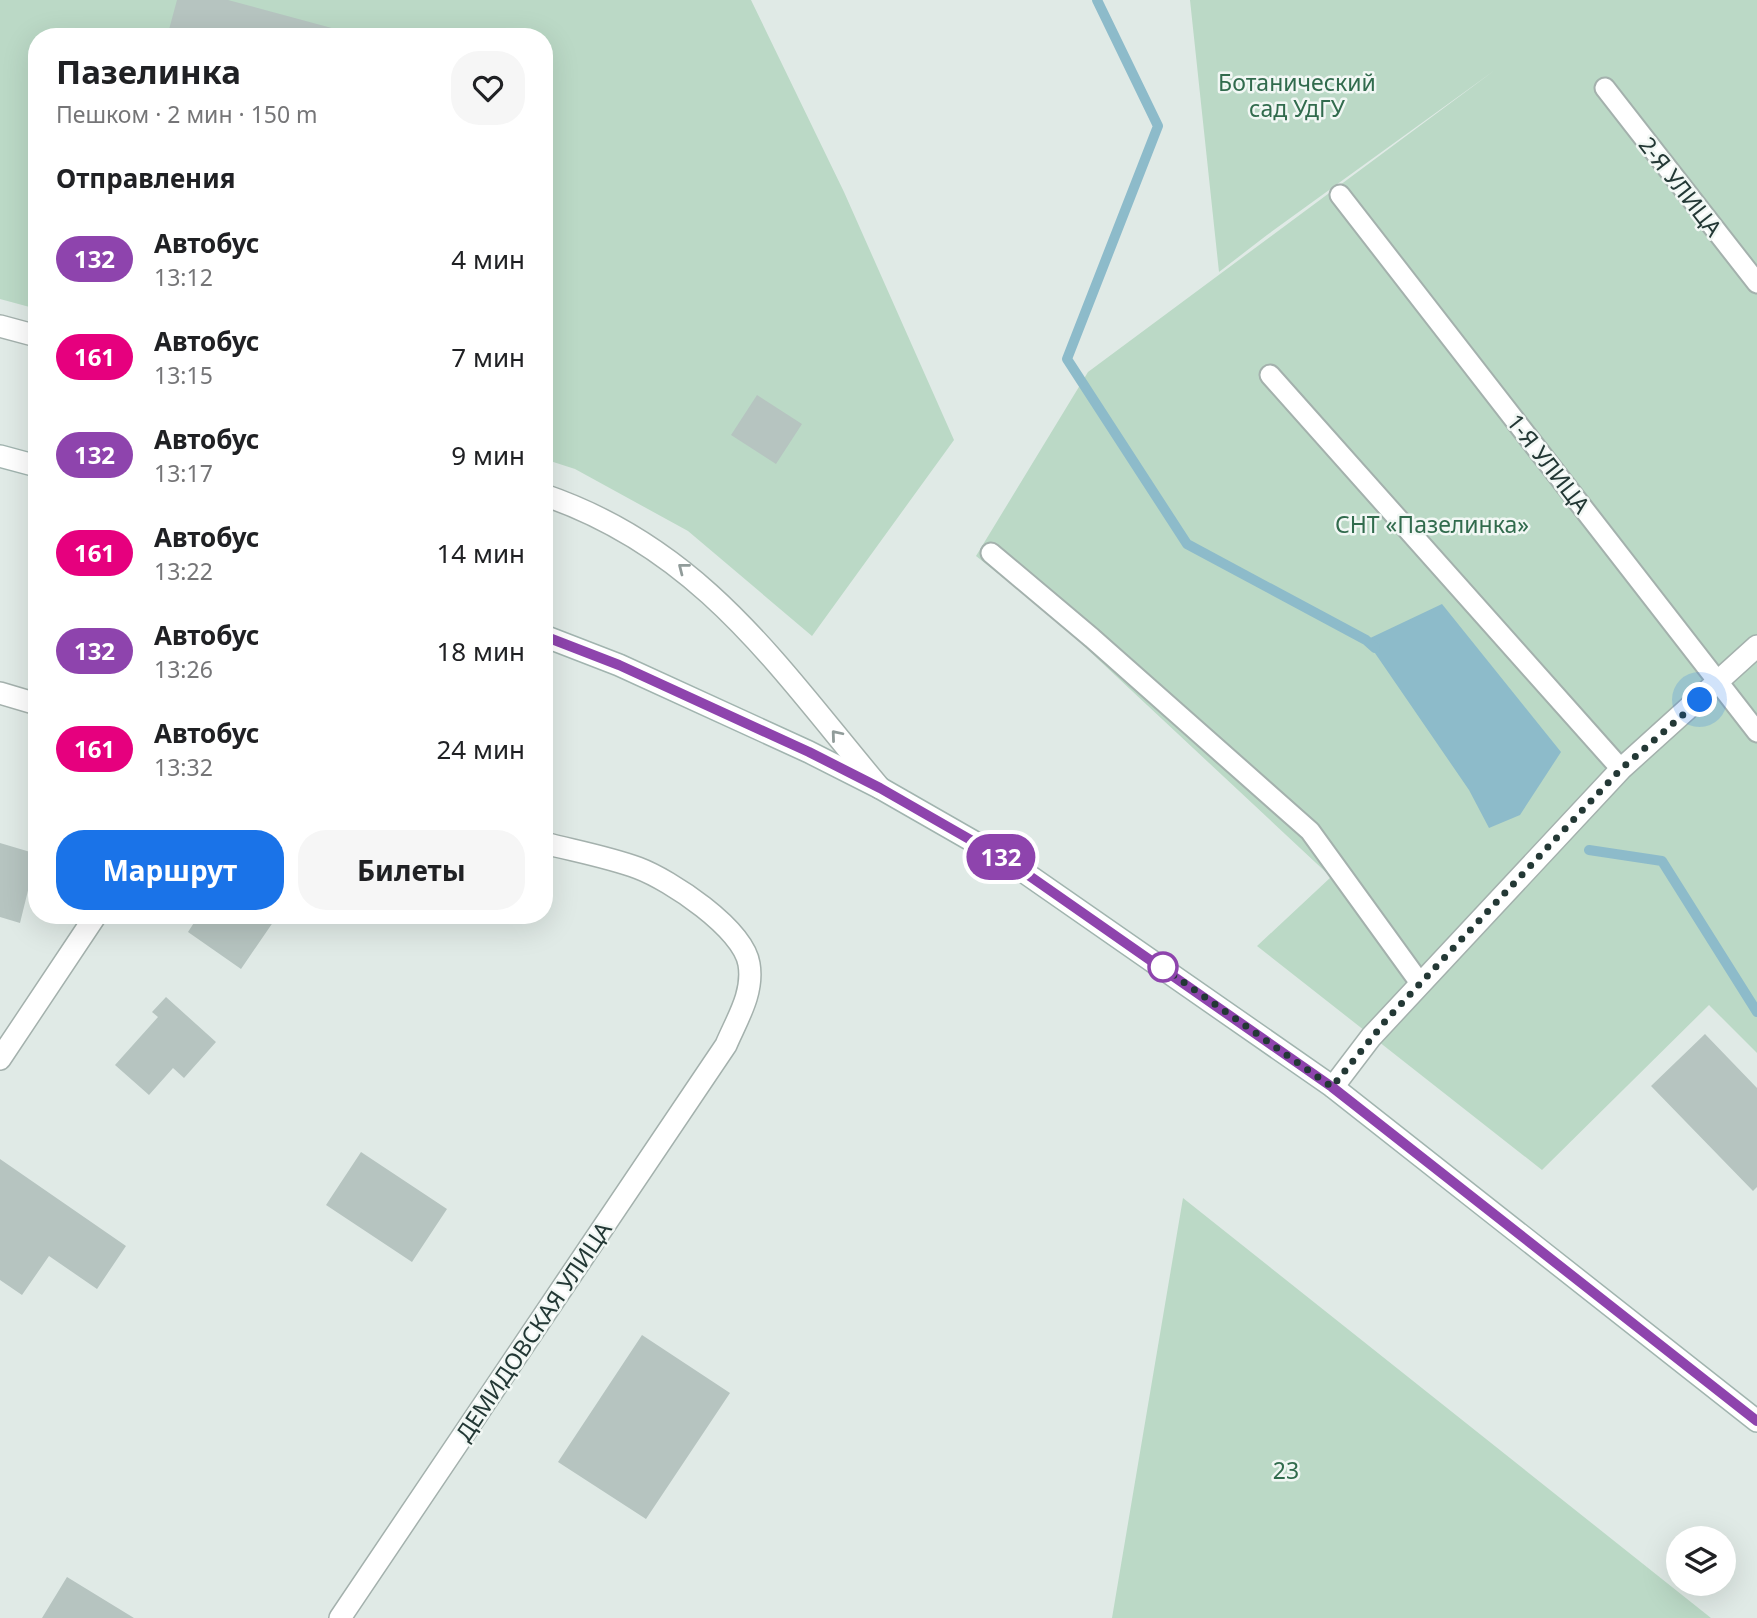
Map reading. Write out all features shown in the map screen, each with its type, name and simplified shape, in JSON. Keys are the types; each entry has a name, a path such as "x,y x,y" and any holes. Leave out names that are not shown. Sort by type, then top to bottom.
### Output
{"street":[{"path":"0,326 28,334"},
{"path":"0,456 28,464"},
{"path":"553,499 625,531 668,557 698,580 787,673 880,788"},
{"path":"553,639 619,665 880,788 1011,863 1332,1087 1757,1421"},
{"path":"1332,1087 1371,1037 1420,982 1621,769 1757,646"},
{"path":"0,693 28,701"},
{"name":"ДЕМИДОВСКАЯ УЛИЦА","path":"340,1618 726,1045 749,992 749,962 738,939 701,905 640,868 553,845"},
{"path":"0,1059 90,924"}],"lane":[{"name":"2-Я УЛИЦА","path":"1605,88 1757,283"},
{"name":"1-Я УЛИЦА","path":"1340,195 1757,732"},
{"path":"1269,375 1621,769"},
{"path":"991,553 1092,638 1310,831 1420,982"}],"green space":[{"path":"0,0 751,0 844,192 954,440 812,636 688,531 575,469 553,462 553,28 28,28 28,307 0,299"},
{"name":"СНТ «Пазелинка»","path":"1190,0 1757,0 1757,1053 1709,1005 1542,1170 1257,946 1331,877 1055,619 976,556 1088,372 1495,70 1219,272"},
{"name":"23","path":"1183,1198 1666,1582 1666,1596 1683,1596 1711,1618 1112,1618"}],"water":[{"path":"1442,604 1561,752 1520,815 1489,828 1469,790 1366,640"}],"building":[{"path":"177,0 228,0 332,28 169,28"},
{"path":"757,395 802,424 776,464 731,435"},
{"path":"0,843 28,851 28,891 20,923 0,917"},
{"path":"193,924 272,924 241,969 188,932"},
{"path":"166,997 216,1042 184,1078 173,1068 149,1095 115,1065 158,1017 152,1012"},
{"path":"1705,1034 1757,1088 1757,1187 1753,1191 1651,1086"},
{"path":"361,1152 447,1209 412,1262 326,1205"},
{"path":"0,1159 126,1246 97,1289 49,1256 22,1295 0,1280"},
{"path":"642,1335 730,1393 646,1519 558,1462"},
{"path":"67,1577 134,1618 42,1618"}],"waterway":[{"path":"1097,0 1158,126 1067,359 1187,544 1366,640 1375,648"},
{"path":"1589,850 1662,861 1757,1012"}],"bus line":[{"name":"132","path":"553,639 619,665 809,752 880,788 1011,863 1332,1087 1757,1421"}],"route":[{"path":"1163,967 1158,964 1332,1087 1371,1037 1420,982 1621,769 1700,700"}],"park label":[{"name":"Ботанический сад УдГУ","path":"1297,95"}]}
